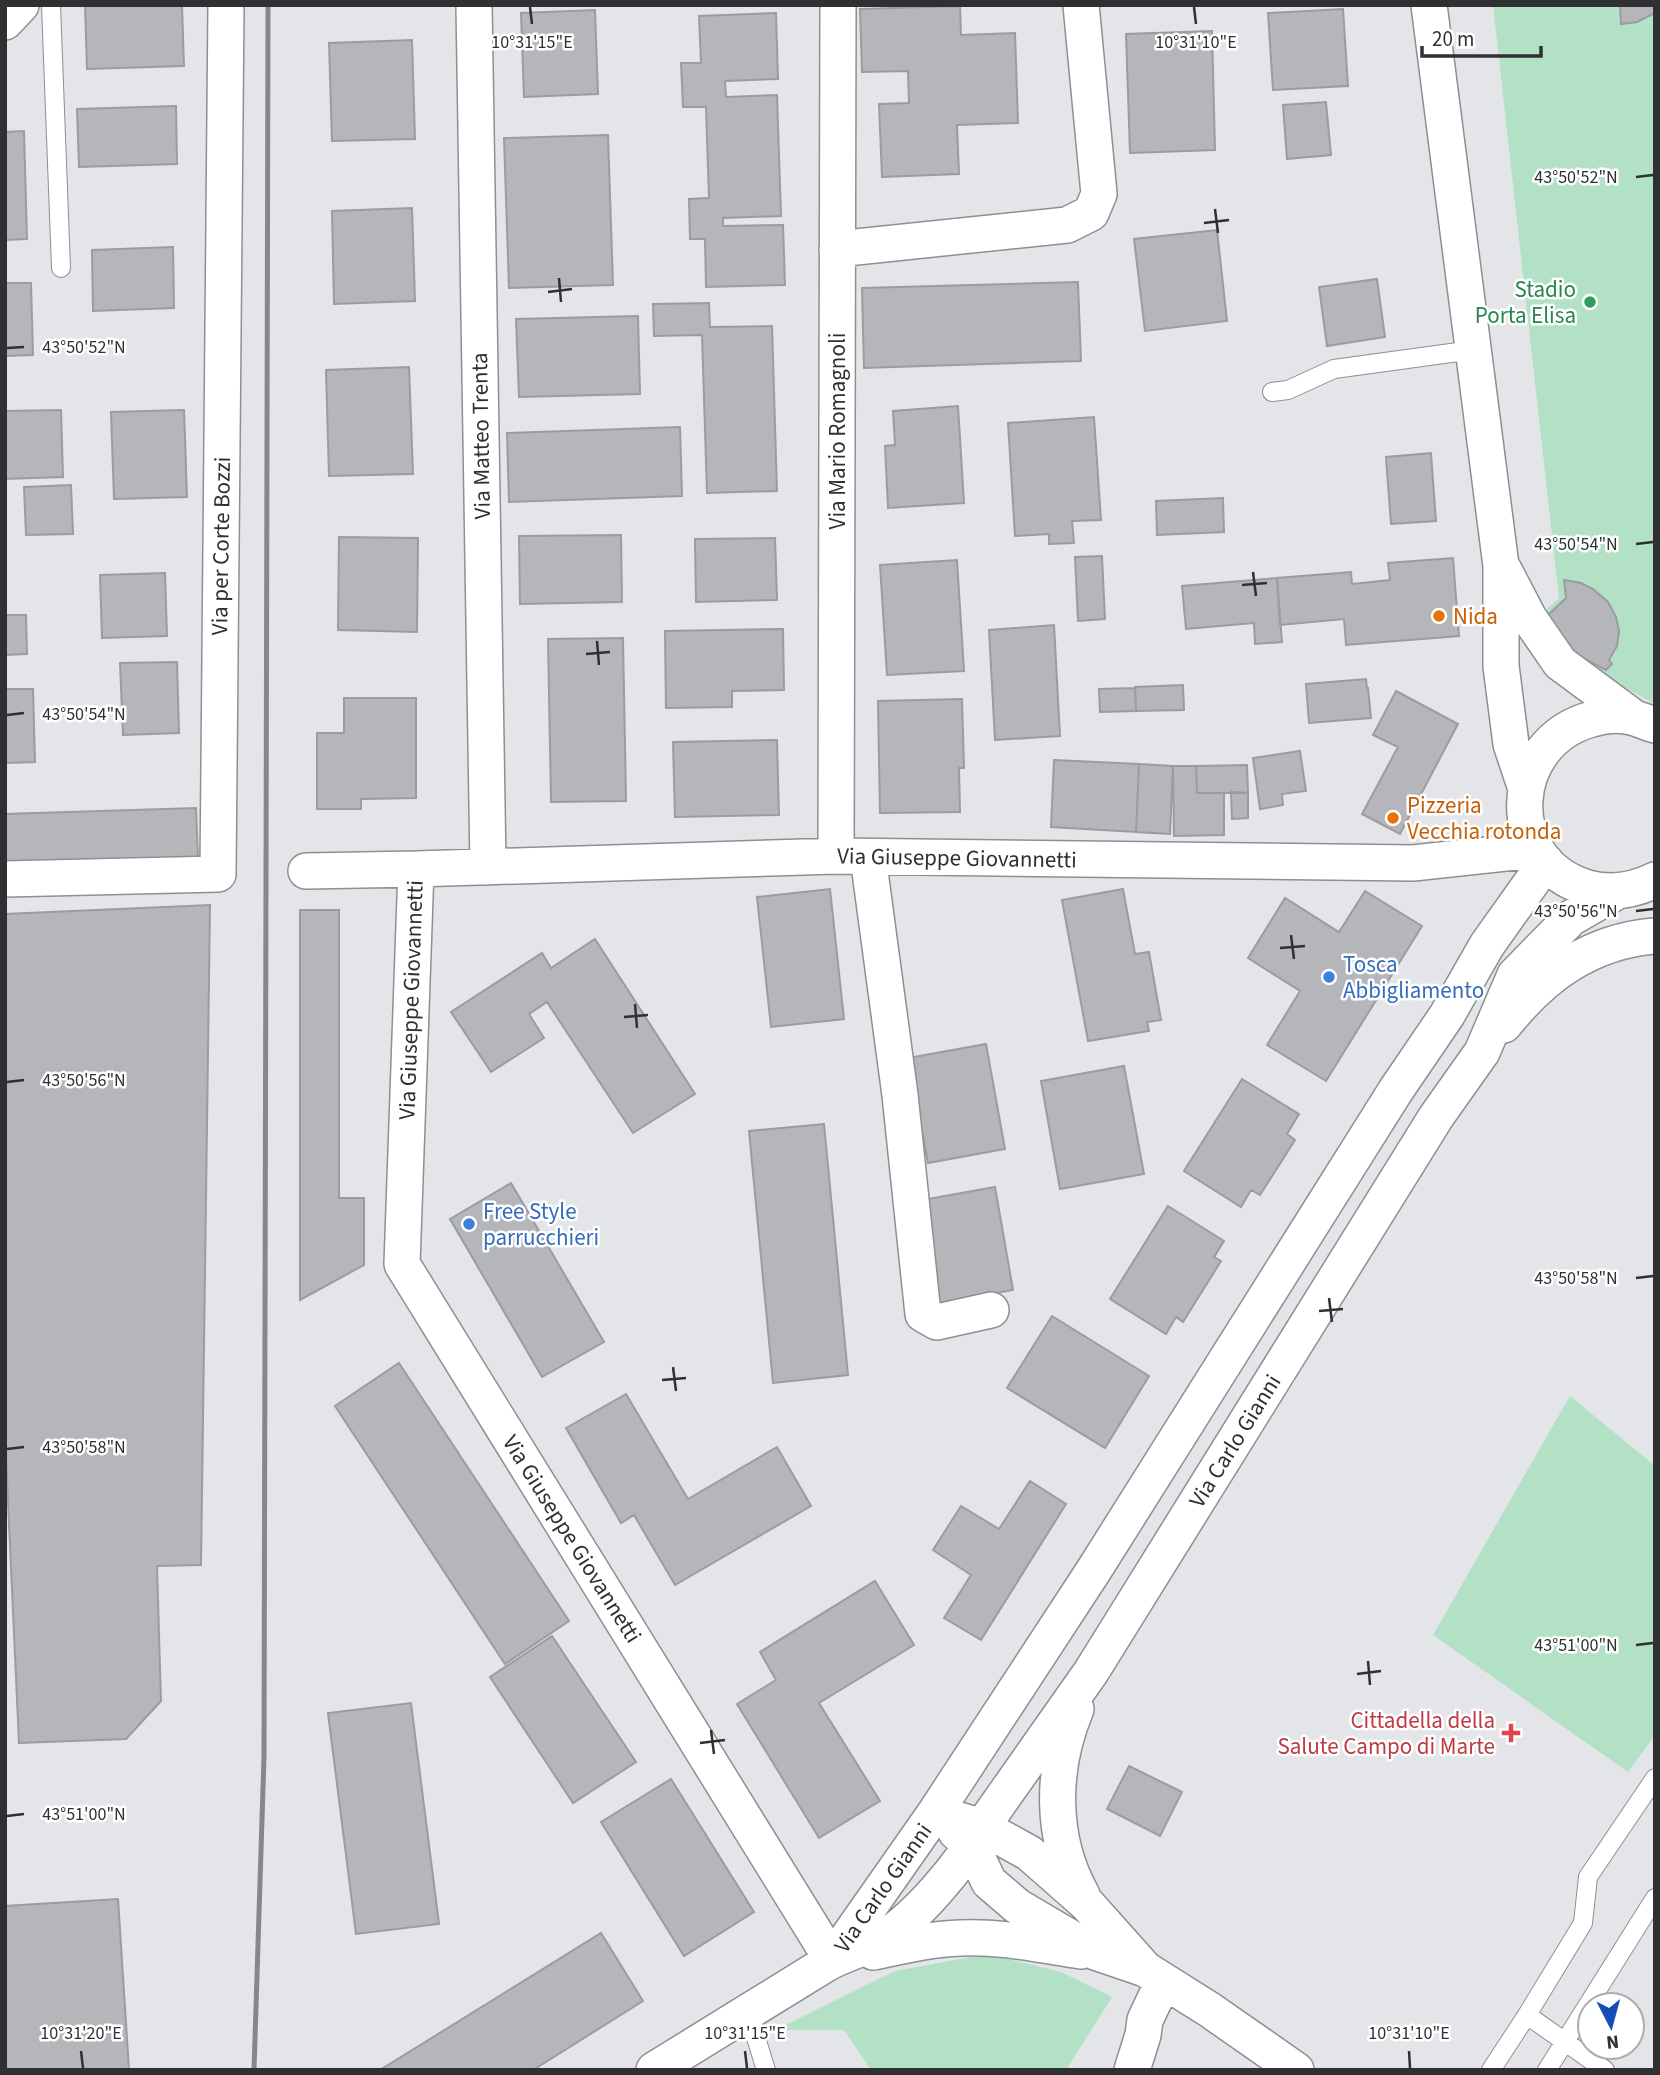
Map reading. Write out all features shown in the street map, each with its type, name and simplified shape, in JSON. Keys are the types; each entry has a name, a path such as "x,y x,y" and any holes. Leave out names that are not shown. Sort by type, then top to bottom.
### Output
{"street":[{"path":"5,22 21,5"},
{"name":"Via per Corte Bozzi","path":"5,878 218,874 226,5"},
{"name":"Via Matteo Trenta","path":"474,5 488,867"},
{"name":"Via Mario Romagnoli","path":"838,5 837,249 852,857 900,1095 923,1314 937,1322 991,1310"},
{"path":"837,249 1067,225 1091,213 1098,194 1081,5"},
{"path":"1429,5 1501,566 1501,666 1511,744 1526,789"},
{"path":"1501,566 1529,618 1560,663 1644,721"},
{"path":"1642,888 1596,890 1577,885 1560,875 1541,856 1527,824 1524,807 1526,789 1535,761 1552,739 1577,723 1604,716 1644,721"},
{"name":"Via Giuseppe Giovannetti","path":"306,871 852,857 1413,863 1541,856"},
{"name":"Via Carlo Gianni","path":"832,1960 935,1813 1094,1570 1396,1090 1447,1015 1541,856"},
{"name":"Via Giuseppe Giovannetti","path":"416,869 402,1264 832,1960"},
{"name":"Via Carlo Gianni","path":"832,1960 878,1941 904,1922 931,1895 977,1836 1091,1672 1436,1117 1482,1052 1515,975 1571,918 1642,888"},
{"path":"1482,1052 1524,999 1553,974 1597,949 1639,937 1655,936"},
{"path":"1087,1904 1074,1880 1060,1836 1058,1783 1064,1742 1091,1672"},
{"path":"935,1813 977,1836 1029,1853 1087,1904 1154,1975"},
{"path":"977,1836 989,1882 1017,1906 1095,1952 1154,1975 1296,2070"},
{"path":"654,2070 832,1960 930,1940 962,1937 995,1938 1095,1952"},
{"path":"1132,2070 1143,2035 1154,1975"}],"lane":[{"path":"51,5 61,268"},
{"path":"1272,392 1288,390 1334,369 1473,350"},
{"path":"1491,2070 1583,1923 1588,1878 1655,1778"},
{"path":"1547,2070 1655,1898"},
{"path":"748,2012 766,2070"},
{"path":"1527,2015 1605,2070"}],"green space":[{"name":"Stadio Porta Elisa","path":"1493,5 1655,5 1655,704 1571,658 1540,616 1559,598"},
{"path":"1570,1396 1655,1466 1655,1735 1628,1772 1433,1635"},
{"path":"987,1954 1061,1972 1112,1997 1066,2070 871,2070 844,2030 775,2030 895,1971"}],"building":[{"path":"85,5 182,5 184,66 87,69"},
{"path":"1620,5 1655,5 1655,13 1637,22 1621,24"},
{"path":"960,6 961,35 1015,33 1018,123 957,125 959,174 882,177 879,104 909,103 908,71 862,72 860,9"},
{"path":"1343,9 1348,86 1273,90 1268,13"},
{"path":"595,10 598,94 524,97 521,13"},
{"path":"776,13 778,79 725,81 726,97 777,95 781,216 723,218 723,226 783,225 785,285 706,287 705,239 690,239 689,199 709,198 706,107 683,107 681,63 701,63 699,16"},
{"path":"1212,31 1215,150 1130,153 1126,34"},
{"path":"412,40 415,139 332,141 329,43"},
{"path":"1326,102 1331,155 1287,159 1283,105"},
{"path":"176,106 177,164 79,167 77,109"},
{"path":"24,131 27,239 5,240 5,132"},
{"path":"608,135 613,285 509,288 504,138"},
{"path":"412,208 415,301 334,304 332,211"},
{"path":"1217,230 1227,321 1145,331 1134,239"},
{"path":"173,247 174,308 93,311 92,250"},
{"path":"1377,279 1385,337 1327,346 1319,287"},
{"path":"1078,282 1081,361 864,368 862,288"},
{"path":"5,283 31,283 33,355 5,356"},
{"path":"709,303 710,327 772,326 777,491 707,493 702,335 654,336 653,304"},
{"path":"638,316 640,394 519,397 516,319"},
{"path":"409,367 413,474 329,476 326,370"},
{"path":"958,406 964,503 888,508 885,446 895,445 893,411"},
{"path":"61,410 63,477 5,479 5,411"},
{"path":"184,410 187,497 114,499 111,412"},
{"path":"1094,417 1101,520 1072,521 1074,543 1049,544 1049,534 1015,536 1008,423"},
{"path":"680,427 682,496 509,502 507,433"},
{"path":"1431,453 1436,521 1391,524 1386,457"},
{"path":"71,485 73,534 26,535 24,487"},
{"path":"1223,498 1224,532 1157,535 1156,501"},
{"path":"621,535 622,602 520,604 519,536"},
{"path":"339,537 418,538 417,632 338,630"},
{"path":"775,538 777,600 696,602 695,539"},
{"path":"1102,556 1105,619 1078,621 1075,557"},
{"path":"1453,558 1459,636 1346,645 1344,619 1280,625 1277,578 1351,572 1352,584 1390,580 1388,563"},
{"path":"957,560 964,671 887,675 880,565"},
{"path":"165,573 167,636 102,638 100,575"},
{"path":"1277,578 1282,642 1255,644 1254,623 1186,629 1182,586"},
{"path":"1564,580 1581,583 1593,589 1608,602 1616,617 1619,631 1617,646 1609,660 1612,664 1606,670 1573,653 1548,615 1566,598"},
{"path":"5,615 26,615 27,654 5,655"},
{"path":"1054,625 1060,736 995,740 989,630"},
{"path":"783,629 784,690 732,691 732,707 666,708 665,631"},
{"path":"623,638 626,801 551,802 548,639"},
{"path":"177,662 179,733 123,735 120,663"},
{"path":"1366,679 1371,718 1309,723 1306,684"},
{"path":"1183,685 1184,710 1136,711 1135,687"},
{"path":"1135,688 1136,711 1100,712 1099,689"},
{"path":"5,689 33,689 35,762 5,763"},
{"path":"1396,691 1458,724 1400,834 1362,814 1398,747 1373,735"},
{"path":"344,698 416,698 416,798 361,799 361,809 317,809 317,733 344,733"},
{"path":"962,699 964,768 959,768 960,812 880,813 878,701"},
{"path":"777,740 779,815 675,817 673,742"},
{"path":"1300,751 1306,791 1282,794 1283,805 1260,809 1253,758"},
{"path":"1054,760 1139,764 1136,832 1051,827"},
{"path":"1139,764 1173,766 1170,834 1136,832"},
{"path":"1247,765 1248,793 1197,793 1196,766"},
{"path":"1173,766 1196,766 1197,793 1224,793 1224,835 1174,836"},
{"path":"1231,792 1248,793 1248,818 1232,819"},
{"path":"196,808 198,858 5,865 5,814"},
{"path":"830,889 844,1019 771,1027 757,897"},
{"path":"1123,889 1135,954 1149,952 1161,1020 1147,1022 1149,1031 1088,1041 1062,900"},
{"path":"1365,891 1422,926 1326,1081 1267,1045 1300,991 1248,958 1285,898 1339,932"},
{"path":"210,905 201,1565 157,1566 161,1701 126,1739 19,1743 5,1436 5,914"},
{"path":"300,910 339,910 339,1198 364,1198 364,1265 300,1300"},
{"path":"595,939 695,1094 633,1133 547,1002 529,1014 544,1038 491,1072 451,1012 542,953 551,968"},
{"path":"986,1044 1005,1149 928,1163 908,1058"},
{"path":"1124,1066 1144,1174 1060,1189 1041,1081"},
{"path":"1242,1079 1299,1114 1287,1134 1295,1140 1260,1195 1251,1190 1241,1207 1184,1171"},
{"path":"824,1124 848,1375 773,1383 749,1131"},
{"path":"511,1183 604,1342 542,1377 450,1219"},
{"path":"995,1187 1013,1290 936,1304 917,1201"},
{"path":"1168,1206 1224,1241 1214,1257 1221,1261 1183,1322 1176,1317 1166,1334 1110,1299"},
{"path":"1052,1316 1149,1376 1105,1448 1007,1388"},
{"path":"399,1363 569,1621 505,1664 335,1406"},
{"path":"626,1394 688,1499 777,1447 811,1506 675,1585 634,1515 621,1523 566,1428"},
{"path":"1030,1481 1066,1504 981,1640 944,1618 971,1575 933,1550 961,1506 999,1529"},
{"path":"875,1581 914,1645 819,1703 880,1801 819,1838 737,1704 776,1680 760,1652"},
{"path":"552,1636 636,1762 573,1803 490,1677"},
{"path":"411,1703 439,1924 356,1934 328,1713"},
{"path":"1129,1766 1182,1792 1160,1836 1107,1809"},
{"path":"671,1779 754,1912 684,1956 601,1822"},
{"path":"118,1899 129,2070 5,2070 5,1906"},
{"path":"601,1933 643,2001 533,2070 380,2070"}],"railway":[{"path":"254,2070 264,1757 268,5"}],"place":[{"name":"Stadio Porta Elisa","path":"1590,302"},
{"name":"Nida","path":"1439,616"},
{"name":"Pizzeria Vecchia rotonda","path":"1393,818"},
{"name":"Tosca Abbigliamento","path":"1329,977"},
{"name":"Free Style parrucchieri","path":"469,1224"},
{"name":"Cittadella della Salute Campo di Marte","path":"1511,1733"}]}
